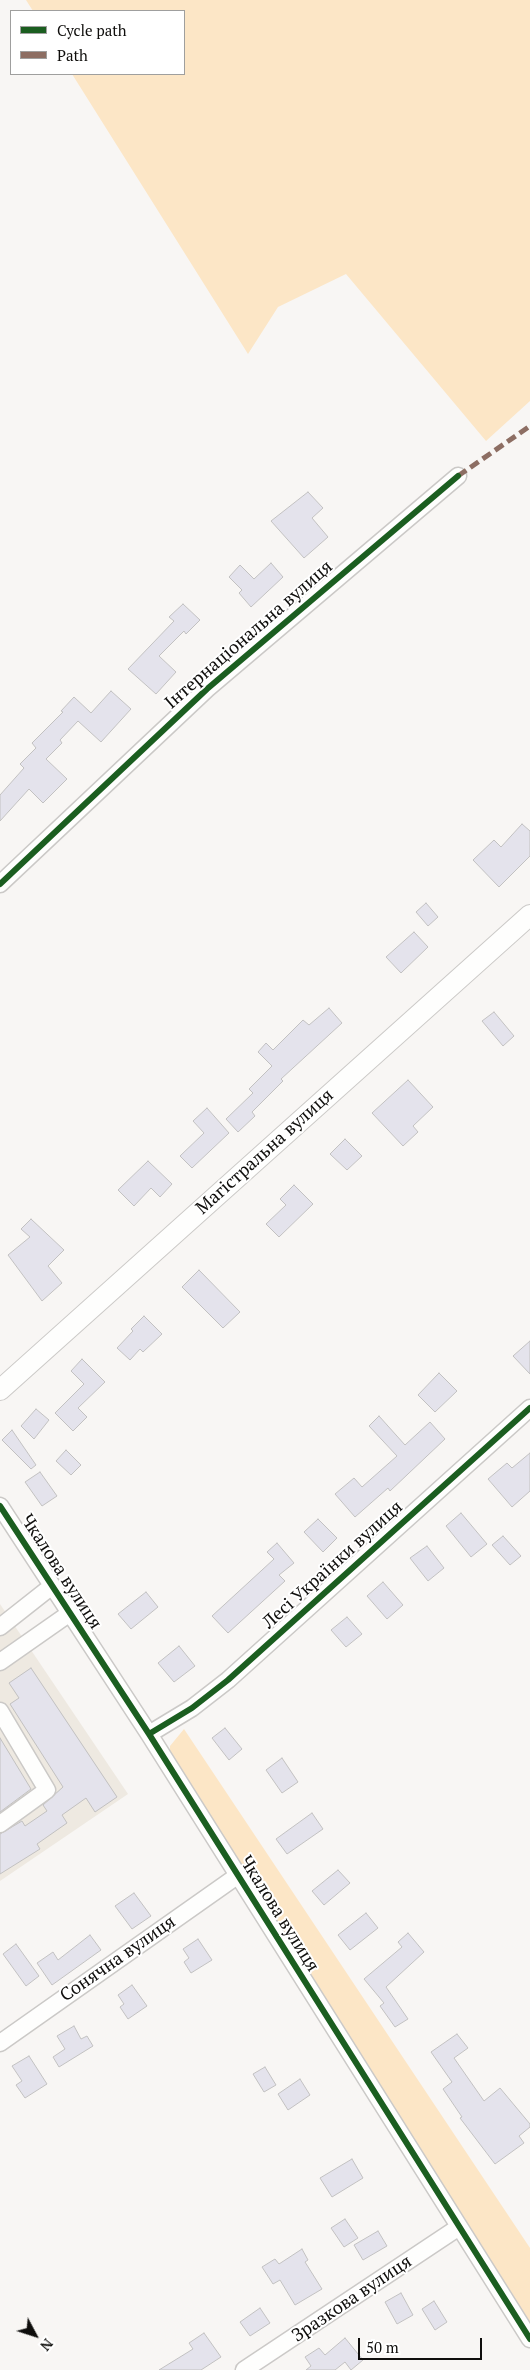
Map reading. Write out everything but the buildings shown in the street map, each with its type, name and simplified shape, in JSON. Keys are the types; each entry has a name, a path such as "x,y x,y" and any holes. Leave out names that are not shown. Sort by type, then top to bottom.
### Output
{"main road":[{"name":"Магістральна вулиця","path":"0,1390 530,914"}],"street":[{"name":"Інтернаціональна вулиця","path":"0,884 207,689 458,476"},
{"name":"Лесі Українки вулиця","path":"149,1734 192,1708 228,1680 530,1408"},
{"name":"Чкалова вулиця","path":"0,1506 149,1734 530,2338"},
{"path":"0,1627 52,1586"},
{"path":"0,1662 70,1613"},
{"path":"0,1711 47,1790 0,1824"},
{"name":"Сонячна вулиця","path":"0,2043 237,1876"},
{"name":"Зразкова вулиця","path":"244,2370 459,2227"}],"shaded area":[{"path":"26,0 530,0 530,401 486,441 346,274 278,307 248,354 73,75 185,75 185,10 32,10"},
{"path":"0,1604 128,1794 0,1881"},
{"path":"184,1729 530,2248 530,2323 170,1756 170,1746"}],"marked path":[{"path":"458,476 530,426"}],"cycle path":[{"path":"0,884 207,689 458,476"},
{"path":"149,1734 192,1708 228,1680 530,1408"},
{"path":"0,1506 149,1734 530,2339"}]}
